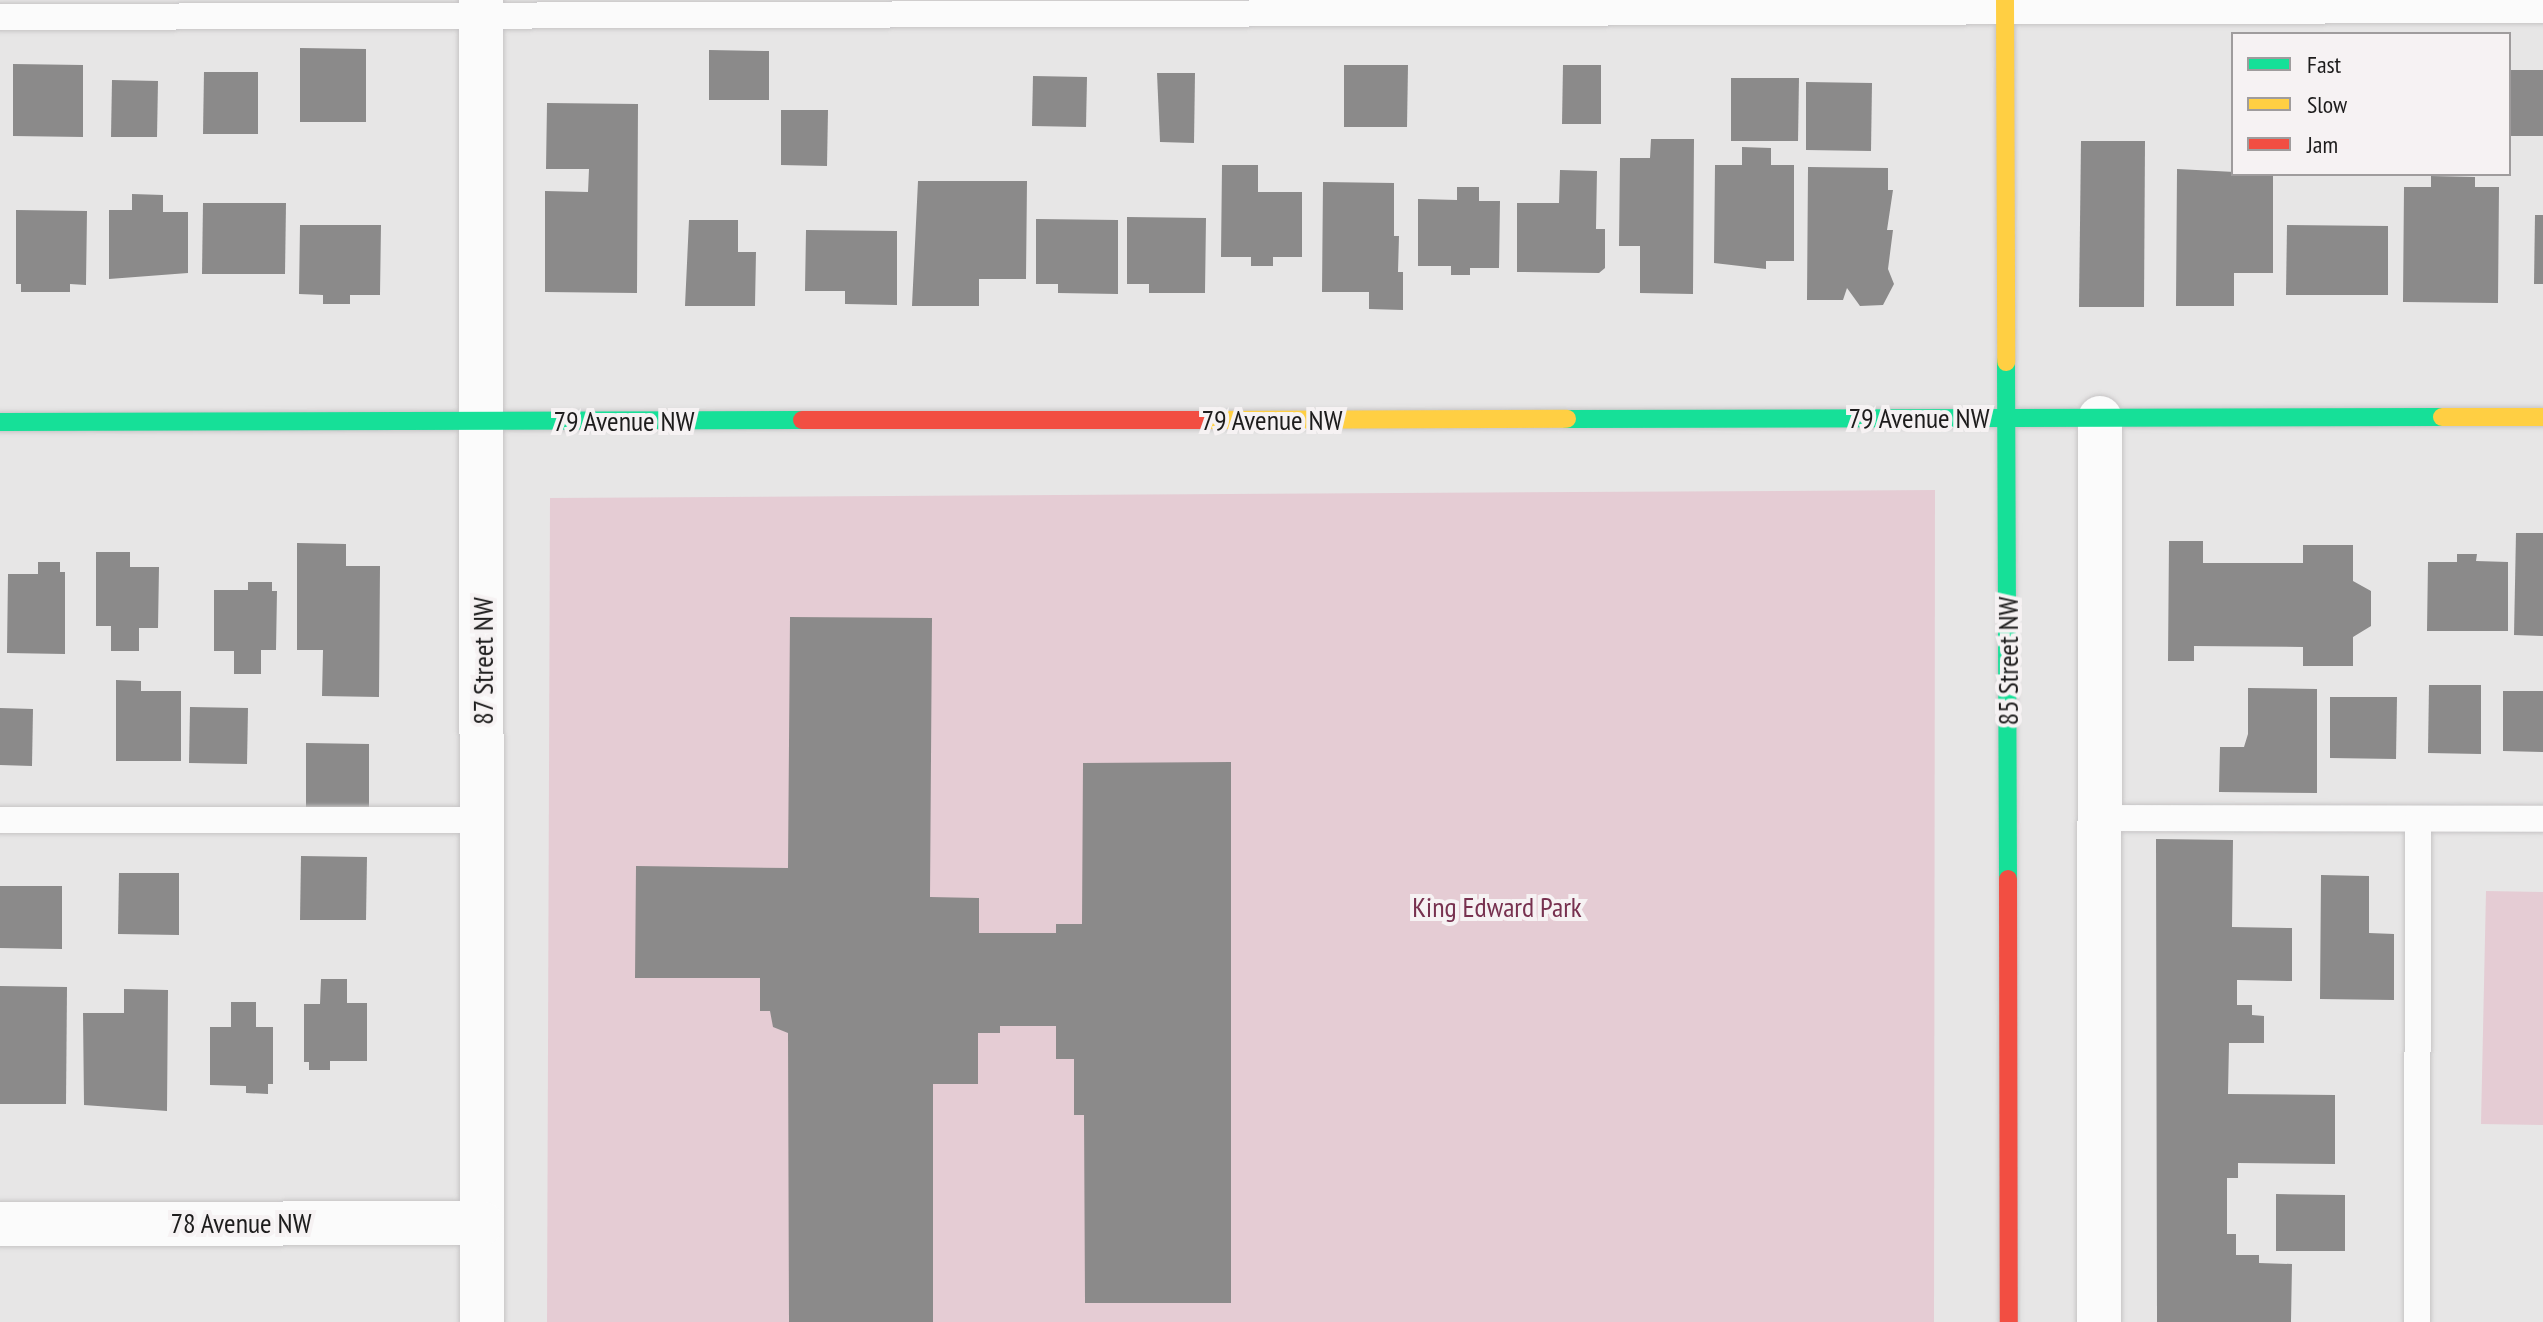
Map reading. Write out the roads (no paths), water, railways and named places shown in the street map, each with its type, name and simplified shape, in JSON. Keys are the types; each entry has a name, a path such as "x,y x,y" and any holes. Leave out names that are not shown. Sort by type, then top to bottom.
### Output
{"street":[{"name":"85 Street NW","path":"2005,6 2009,1322"},
{"name":"87 Street NW","path":"481,8 482,1322"},
{"name":"79 Avenue NW","path":"0,422 2543,417"},
{"path":"2099,1322 2100,418"},
{"name":"78 Avenue NW","path":"0,1224 482,1223"}],"lane":[{"path":"0,17 481,8 2005,6 2543,10"},
{"path":"2100,818 2543,819"},
{"path":"0,820 483,820"},
{"path":"2417,1322 2418,820"}],"park label":[{"name":"King Edward Park","path":"1497,907"}]}
